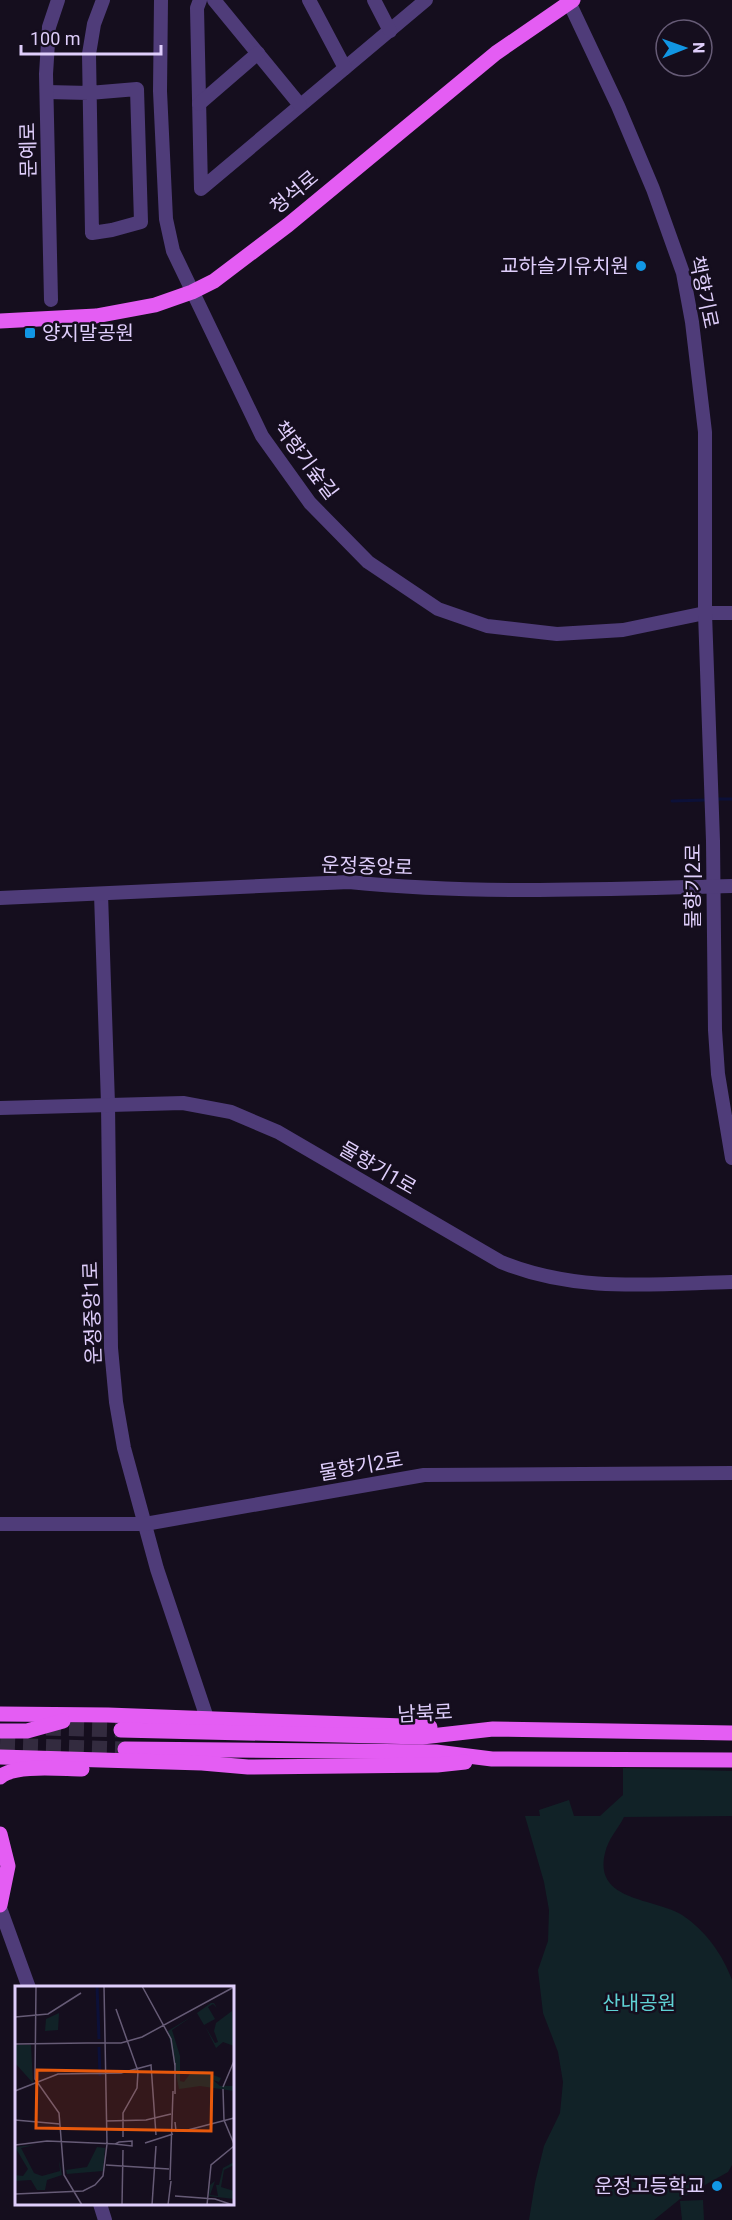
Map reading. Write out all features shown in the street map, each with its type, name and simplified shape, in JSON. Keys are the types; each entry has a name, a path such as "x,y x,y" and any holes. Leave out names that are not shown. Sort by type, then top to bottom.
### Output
{"main road":[{"name":"청석로","path":"0,321 96,316 155,305 192,292 214,281 496,53 570,1"},
{"path":"0,1714 207,1718 493,1729"},
{"path":"0,1731 27,1731 96,1715"},
{"name":"남북로","path":"121,1730 422,1737 493,1729 732,1733"},
{"name":"남북로","path":"126,1749 436,1752 492,1759 732,1760"},
{"path":"0,1751 16,1757"},
{"path":"0,1756 202,1763 248,1767 437,1765 492,1759"},
{"path":"0,1777 6,1772 19,1769 156,1768 202,1763"},
{"path":"0,1834 8,1866 0,1906"}],"street":[{"name":"문예로","path":"51,300 47,92 49,27 57,0"},
{"path":"47,92 89,93 137,89 141,222 112,230 92,232 89,93 90,40 103,0"},
{"name":"책향기숲길","path":"161,0 160,91 166,219 173,251 262,436 310,503 368,562 438,609 487,626 557,634 623,630 705,613 732,613"},
{"path":"200,0 197,8 201,189 426,0"},
{"path":"214,0 300,105"},
{"path":"309,0 345,68"},
{"path":"374,0 390,31"},
{"name":"책향기로","path":"570,1 653,189 683,273 692,322 705,432 705,613"},
{"path":"199,104 258,54"},
{"name":"물향기2로","path":"705,613 718,1074 732,1158"},
{"name":"운정중앙로","path":"0,898 349,882 405,888 523,890 732,886"},
{"name":"운정중앙1로","path":"101,894 108,1104 111,1348 116,1402 124,1448 157,1569 207,1718"},
{"name":"물향기1로","path":"0,1108 183,1103 208,1106 250,1119 278,1132 501,1262 527,1273 599,1285 732,1282"},
{"name":"물향기2로","path":"0,1524 145,1524 424,1475 732,1473"},
{"path":"0,1906 28,1986"},
{"path":"100,2205 105,2220"}],"green space":[{"name":"산내공원","path":"623,1768 732,1771 732,1816 624,1817 606,1848 604,1869 608,1881 617,1890 670,1909 690,1921 718,1952 732,1980 732,2165 728,2172 680,2199 654,2220 529,2220 544,2146 560,2113 563,2082 558,2052 543,2013 538,1970 548,1941 549,1910 544,1882 525,1816 540,1816 539,1810 569,1800 574,1816 600,1816 623,1795"},
{"path":"703,2200 704,2220 682,2220 680,2201"}],"waterway":[{"path":"716,799 732,799"},
{"path":"672,801 706,800"}],"tunnel":[{"path":"46,1728 121,1730"},
{"path":"0,1745 125,1749"}],"place":[{"name":"교하슬기유치원","path":"641,266"},
{"name":"양지말공원","path":"30,333"},
{"name":"운정고등학교","path":"717,2186"}]}
